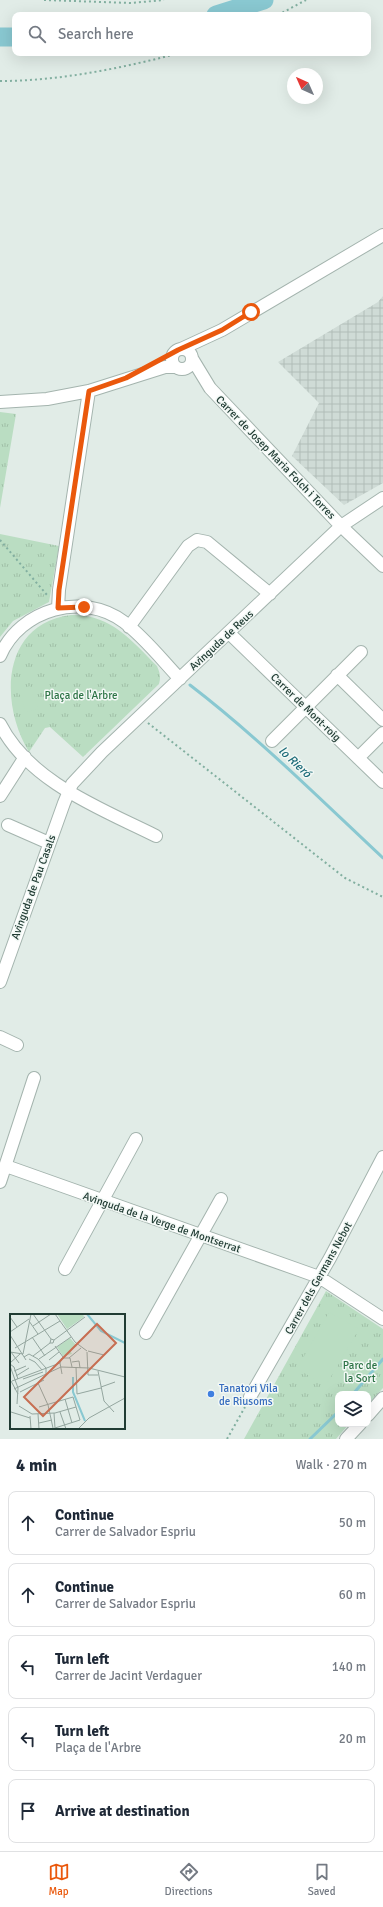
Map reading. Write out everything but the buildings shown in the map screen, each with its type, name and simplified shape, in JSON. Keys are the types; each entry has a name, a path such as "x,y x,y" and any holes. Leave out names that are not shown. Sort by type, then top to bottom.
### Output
{"street":[{"path":"126,378 177,351 222,330 383,235"},
{"path":"0,402 47,399 89,391 126,378 166,367 189,367 192,358 222,330"},
{"path":"177,351 189,351 192,358"},
{"path":"177,351 172,360 180,368"},
{"name":"Carrer de Josep Maria Folch i Torres","path":"192,358 210,388 341,526 383,566"},
{"name":"Carrer de Josep Maria Folch i Torres","path":"180,368 210,388"},
{"path":"58,608 59,590 89,391"},
{"name":"Avinguda de Reus","path":"68,792 85,769 341,526 383,498"},
{"path":"129,627 188,546 198,540 207,542 270,594"},
{"path":"0,656 10,638 22,626 35,617 58,608 76,606 97,609 117,618 129,627 180,678"},
{"name":"Carrer de Mont-roig","path":"229,633 383,782"},
{"path":"272,741 361,652"},
{"path":"337,676 383,720"},
{"path":"0,724 8,738 25,757 68,792 156,836"},
{"path":"358,758 383,733"},
{"path":"0,796 25,757"},
{"name":"Avinguda de Pau Casals","path":"0,982 68,792"},
{"path":"8,825 49,843"},
{"path":"0,1036 17,1046"},
{"path":"0,1182 34,1078"},
{"path":"65,1269 136,1139"},
{"name":"Carrer dels Germans Nebot","path":"250,1397 319,1277 383,1157"},
{"name":"Avinguda de la Verge de Montserrat","path":"6,1166 319,1277 383,1320"},
{"path":"146,1333 221,1199"},
{"path":"371,1412 383,1398"},
{"path":"346,1439 357,1427"}],"path":[{"path":"44,0 131,3 164,0"},
{"path":"284,12 306,0"},
{"path":"0,81 16,81 79,74 166,56"},
{"path":"0,540 58,608"},
{"path":"140,716 345,878 383,897"},
{"path":"227,1439 250,1397"}],"shaded area":[{"path":"383,296 383,483 344,505 292,456 319,403 278,362 378,302"}],"green space":[{"path":"0,412 16,414 0,508"},
{"path":"0,534 59,546 49,602 13,621 0,637"},
{"name":"Plaça de l'Arbre","path":"71,615 98,619 119,630 157,666 160,675 159,684 83,757 50,727 45,728 29,752 20,733 13,712 11,690 12,669 19,650 30,634 48,622"},
{"path":"30,686 38,709 26,712 18,690"},
{"name":"Parc de la Sort","path":"326,1291 383,1329 383,1388 371,1401 371,1391 335,1391 335,1427 346,1427 336,1439 244,1439"},
{"path":"329,1312 359,1329 326,1385 297,1369"}],"waterway":[{"path":"226,12 264,0"},
{"path":"0,37 12,37"},
{"name":"lo Rieró","path":"190,685 265,747 383,858"},
{"path":"356,1391 383,1359"},
{"path":"310,1439 335,1415"}],"place":[{"name":"Tanatori Vila de Riusoms","path":"211,1394"}],"route":[{"path":"84,607 76,606 58,608 59,590 89,391 126,378 200,339 222,330 251,312"}]}
